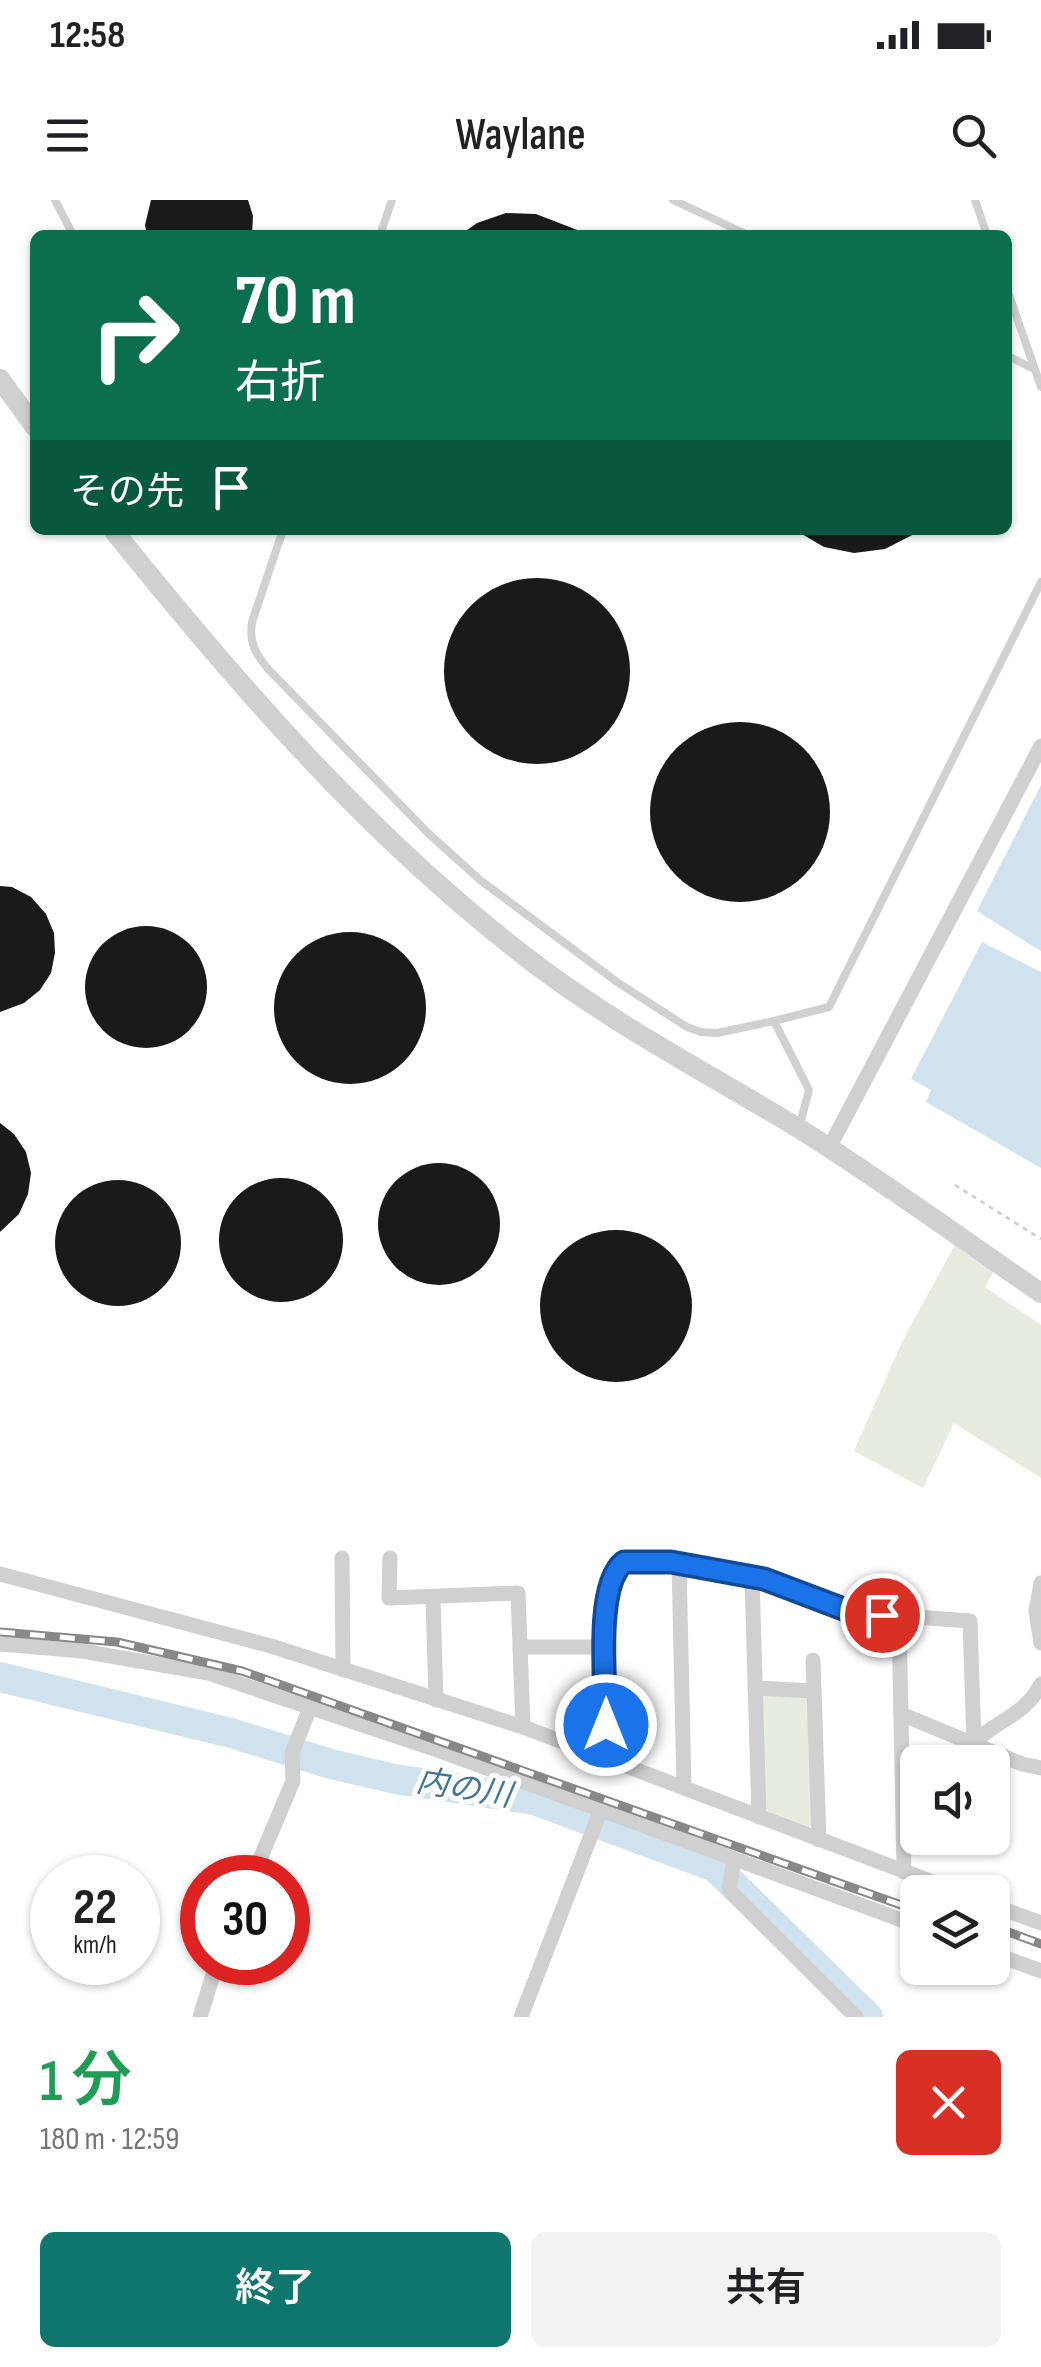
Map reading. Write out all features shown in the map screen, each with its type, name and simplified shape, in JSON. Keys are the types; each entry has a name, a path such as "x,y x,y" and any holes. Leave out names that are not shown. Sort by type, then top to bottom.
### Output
{"street":[{"path":"0,379 30,420"},
{"path":"117,535 245,690 366,817 461,905 616,1022 799,1128 1041,1293"},
{"path":"829,1148 1041,746"},
{"path":"342,1558 343,1670"},
{"path":"390,1558 389,1598 518,1592 523,1727"},
{"path":"607,1758 606,1603 624,1562 679,1564 776,1582 846,1610 970,1621 974,1743"},
{"path":"679,1564 684,1786"},
{"path":"0,1574 184,1622 523,1727 912,1875"},
{"path":"752,1577 759,1818"},
{"path":"1041,1583 1036,1611 1041,1643"},
{"path":"434,1596 436,1700"},
{"path":"898,1617 904,1872"},
{"path":"0,1644 82,1652 208,1673 310,1705 900,1920"},
{"path":"520,1646 606,1647"},
{"path":"813,1660 819,1840"},
{"path":"974,1743 1028,1704 1041,1684"},
{"path":"755,1688 814,1691"},
{"path":"262,1855 293,1781 292,1753 310,1705"},
{"path":"901,1714 1022,1764 1041,1768"},
{"path":"521,2017 600,1812"},
{"path":"734,1860 729,1890 856,2017"},
{"path":"1010,1912 1041,1923"},
{"path":"1010,1960 1041,1971"},
{"path":"200,2017 210,1985"}],"lane":[{"path":"55,200 70,230"},
{"path":"382,230 392,200"},
{"path":"673,200 737,230"},
{"path":"975,200 986,230"},
{"path":"1012,304 1041,387"},
{"path":"1012,358 1034,368"},
{"path":"281,535 250,637 253,649 268,669 400,806 511,904 617,982 687,1027 717,1033 830,1007 1041,582"},
{"path":"774,1022 809,1090 799,1128"}],"path":[{"path":"954,1185 1041,1239"}],"shaded area":[{"path":"959,1237 998,1264 985,1287 1041,1325 1041,1478 954,1423 923,1488 854,1451 902,1342"},
{"path":"762,1695 811,1698 816,1822 807,1828 770,1814 765,1807"}],"water":[{"path":"1041,785 1041,951 977,911"},
{"path":"982,942 1041,972 1041,1168 926,1102 931,1090 911,1079"}],"building":[{"path":"151,200 248,200 253,216 252,230 146,230"},
{"path":"506,213 536,214 577,230 467,230"},
{"path":"804,535 912,535 885,549 854,553 824,547"},
{"path":"537,578 572,585 603,605 623,636 630,671 623,706 603,737 572,757 537,764 502,757 471,737 451,706 444,671 451,636 471,605 502,585"},
{"path":"740,722 774,729 803,749 823,778 830,812 823,846 803,875 774,895 740,902 706,895 677,875 657,846 650,812 657,778 677,749 706,729"},
{"path":"0,886 12,887 31,897 46,914 54,933 55,953 51,973 40,990 24,1003 0,1012"},
{"path":"146,926 169,930 189,944 203,964 207,987 203,1010 189,1030 169,1044 146,1048 123,1044 103,1030 89,1010 85,987 89,964 103,944 123,930"},
{"path":"350,932 379,938 404,954 420,979 426,1008 420,1037 404,1062 379,1078 350,1084 321,1078 296,1062 280,1037 274,1008 280,979 296,954 321,938"},
{"path":"0,1123 14,1134 26,1152 31,1173 28,1194 19,1214 0,1232"},
{"path":"439,1163 462,1168 482,1181 495,1201 500,1224 495,1247 482,1267 462,1280 439,1285 416,1280 396,1267 383,1247 378,1224 383,1201 396,1181 416,1168"},
{"path":"281,1178 305,1183 325,1196 338,1216 343,1240 338,1264 325,1284 305,1297 281,1302 257,1297 237,1284 224,1264 219,1240 224,1216 237,1196 257,1183"},
{"path":"118,1180 142,1185 162,1199 176,1219 181,1243 176,1267 162,1287 142,1301 118,1306 94,1301 74,1287 60,1267 55,1243 60,1219 74,1199 94,1185"},
{"path":"616,1230 645,1236 669,1253 686,1277 692,1306 686,1335 669,1359 645,1376 616,1382 587,1376 563,1359 546,1335 540,1306 546,1277 563,1253 587,1236"}],"waterway":[{"name":"内の川","path":"0,1677 231,1733 395,1779 534,1800 715,1867 868,2017"}],"railway":[{"path":"0,1632 117,1642 242,1671 900,1905"},
{"path":"1010,1933 1041,1944"}],"route":[{"path":"606,1725 606,1603 614,1574 624,1562 671,1562 764,1579 846,1610 882,1615"}]}
